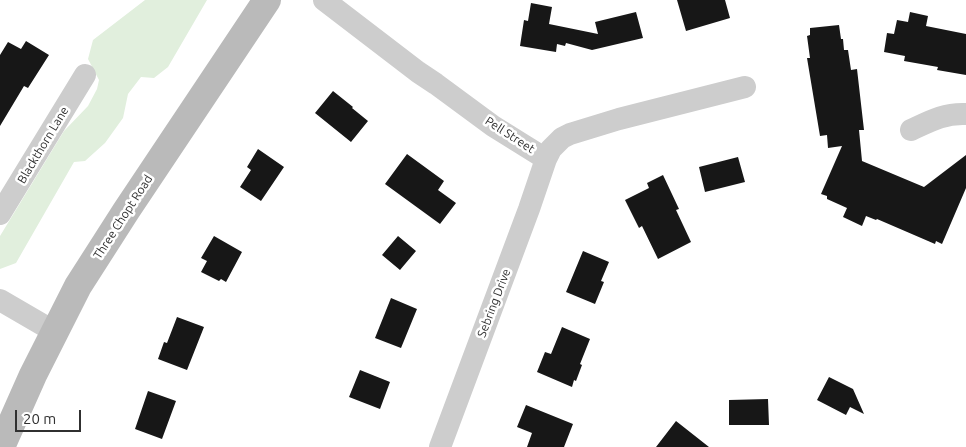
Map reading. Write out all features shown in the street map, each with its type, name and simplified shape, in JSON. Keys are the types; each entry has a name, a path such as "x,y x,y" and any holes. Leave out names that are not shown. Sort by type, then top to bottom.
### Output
{"main road":[{"name":"Three Chopt Road","path":"1,447 33,375 78,286 267,0"}],"street":[{"name":"Pell Street","path":"324,0 418,72 493,126 546,159 562,138 570,134 620,119 745,87"},
{"name":"Blackthorn Lane","path":"0,214 85,75"},
{"path":"911,130 940,117 966,114"},
{"name":"Sebring Drive","path":"440,447 546,159"},
{"path":"0,300 55,332"}],"green space":[{"path":"145,0 207,0 168,67 154,78 141,77 128,94 123,118 105,143 85,161 74,162 16,263 0,269 0,236 64,131 88,106 97,89 99,80 88,59 93,40"}],"building":[{"path":"677,0 725,0 730,18 686,31"},
{"path":"531,3 552,7 549,24 598,34 595,22 636,12 643,38 592,50 566,43 565,46 557,44 556,52 520,46 524,20 528,21"},
{"path":"910,12 928,16 926,26 966,34 966,75 937,70 938,67 904,61 905,56 884,52 887,33 894,34 897,20 908,22"},
{"path":"839,25 844,50 848,50 851,70 857,69 864,130 859,130 862,161 924,187 966,155 966,188 942,244 936,241 935,244 866,216 862,226 843,217 847,208 827,199 827,196 821,194 842,146 828,148 827,135 820,136 807,58 810,58 807,36 810,35 810,28"},
{"path":"26,41 49,55 28,88 24,86 0,126 0,55 8,42 21,49"},
{"path":"333,91 368,121 351,142 315,113"},
{"path":"258,149 284,167 261,201 240,187 251,170 247,167"},
{"path":"407,154 444,181 438,190 456,203 440,224 385,184"},
{"path":"738,157 745,182 705,192 699,167"},
{"path":"663,175 679,209 676,210 691,242 658,259 642,226 639,228 625,200 649,188 647,183"},
{"path":"214,236 242,252 226,282 221,279 219,281 201,272 207,261 201,258"},
{"path":"398,236 416,251 400,270 382,255"},
{"path":"583,251 609,262 601,281 604,282 595,304 566,292"},
{"path":"391,298 417,309 401,348 375,338"},
{"path":"177,317 204,327 187,370 158,359 164,342 167,343"},
{"path":"562,327 590,339 580,364 582,365 576,381 574,380 572,387 537,372 545,352 551,354"},
{"path":"360,370 390,382 380,409 349,397"},
{"path":"829,377 853,389 864,414 850,407 846,415 817,400"},
{"path":"148,391 176,401 162,439 135,429"},
{"path":"768,399 769,425 729,425 729,400"},
{"path":"526,405 573,424 564,447 527,447 532,433 517,427"},
{"path":"676,421 709,447 656,447"}]}
